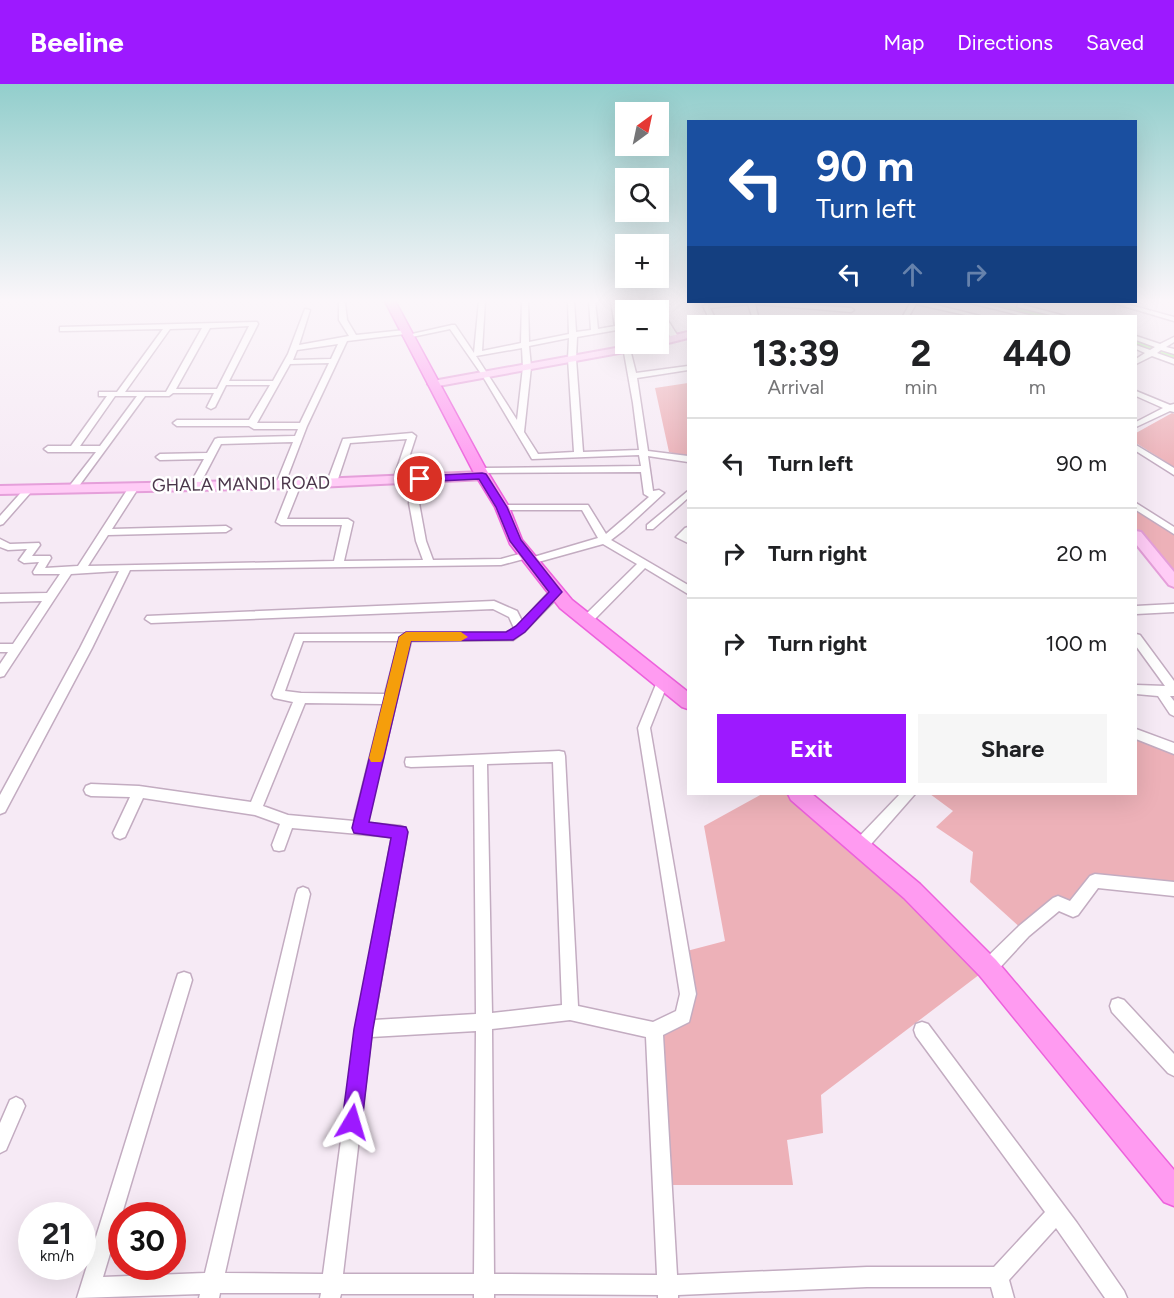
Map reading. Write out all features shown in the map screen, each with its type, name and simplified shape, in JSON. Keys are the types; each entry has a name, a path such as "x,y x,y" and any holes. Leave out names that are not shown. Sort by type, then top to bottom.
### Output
{"main road":[{"path":"419,358 481,474 502,507 516,541 529,558 566,604 687,701"},
{"path":"799,795 912,891 988,968 1174,1192"}],"street":[{"path":"74,450 144,358"},
{"path":"102,394 169,394 189,358"},
{"path":"211,407 237,358"},
{"path":"252,423 289,358"},
{"path":"281,484 303,426 336,358"},
{"path":"476,358 535,457 671,454 687,459"},
{"path":"520,432 526,358"},
{"path":"433,384 577,358"},
{"path":"0,556 4,544 35,545 24,560 46,558 38,572 126,567 501,562 529,558 604,540 659,493 649,494 630,358"},
{"path":"572,359 579,456"},
{"path":"287,362 334,361"},
{"path":"634,376 687,368"},
{"path":"171,391 275,382"},
{"path":"1137,393 1173,408"},
{"path":"73,488 143,394"},
{"path":"1137,425 1173,408"},
{"path":"177,423 303,426"},
{"path":"332,482 346,441 412,436 398,480"},
{"path":"194,486 218,441 298,439"},
{"path":"48,449 103,449"},
{"path":"1137,449 1174,472"},
{"path":"160,457 210,456"},
{"path":"481,474 645,469"},
{"name":"GHALA MANDI ROAD","path":"0,490 281,484 420,479 481,474"},
{"path":"420,479 414,503 421,541 429,563"},
{"path":"296,483 281,522 348,522 338,564"},
{"path":"81,569 134,487"},
{"path":"0,522 29,489"},
{"path":"650,528 687,495"},
{"path":"502,507 585,507 604,540 687,589"},
{"path":"1137,507 1174,531"},
{"path":"105,532 226,529"},
{"path":"687,531 681,537 687,540"},
{"path":"1137,535 1174,582"},
{"path":"587,620 644,563"},
{"path":"1,805 86,648 126,567"},
{"path":"0,673 69,569"},
{"path":"390,699 302,698 278,695 298,637 508,637 520,629 556,592"},
{"path":"0,598 50,597"},
{"path":"151,619 494,605 513,614 520,629"},
{"path":"1137,610 1174,608"},
{"path":"359,828 406,637"},
{"path":"1137,640 1169,688 1174,711"},
{"path":"0,648 16,648"},
{"path":"364,1029 484,1022 570,1012 654,1030 683,1016 688,994 645,728 663,680"},
{"path":"1137,690 1169,688"},
{"path":"255,809 302,698"},
{"path":"1137,734 1174,749"},
{"path":"411,762 559,756 570,1012"},
{"path":"480,759 484,1022 484,1291"},
{"path":"92,790 139,792 255,809 288,821 400,832 364,1029 331,1291"},
{"path":"120,833 139,792"},
{"path":"860,846 907,795"},
{"path":"279,845 288,821"},
{"path":"988,968 1024,931 1058,903 1073,910 1095,881 1174,889"},
{"path":"211,1291 303,894"},
{"path":"184,980 88,1293 667,1292 867,1278 998,1277 1057,1213"},
{"path":"1118,1006 1174,1067"},
{"path":"654,1030 667,1292"},
{"path":"922,1030 1117,1298"},
{"path":"0,1144 16,1106"},
{"path":"998,1277 1004,1298"}],"shaded area":[{"path":"687,383 687,457 669,452 655,388"},
{"path":"1174,414 1174,467 1137,444 1137,432"},
{"path":"1137,507 1174,531 1174,570 1166,572 1137,536"},
{"path":"1137,734 1174,749 1174,889 1095,881 1073,910 1058,903 1024,931 970,882 973,852 936,827 953,811 931,795 1137,795"},
{"path":"760,795 799,795 860,846 988,968 821,1095 823,1133 787,1140 793,1185 662,1185 654,1030 683,1016 683,952 725,941 704,826"}],"slow traffic":[{"path":"376,758 406,637 461,637"}],"route":[{"path":"352,1122 364,1029 400,832 359,828 406,637 508,637 520,629 556,592 516,541 502,507 482,476 420,479"}]}
